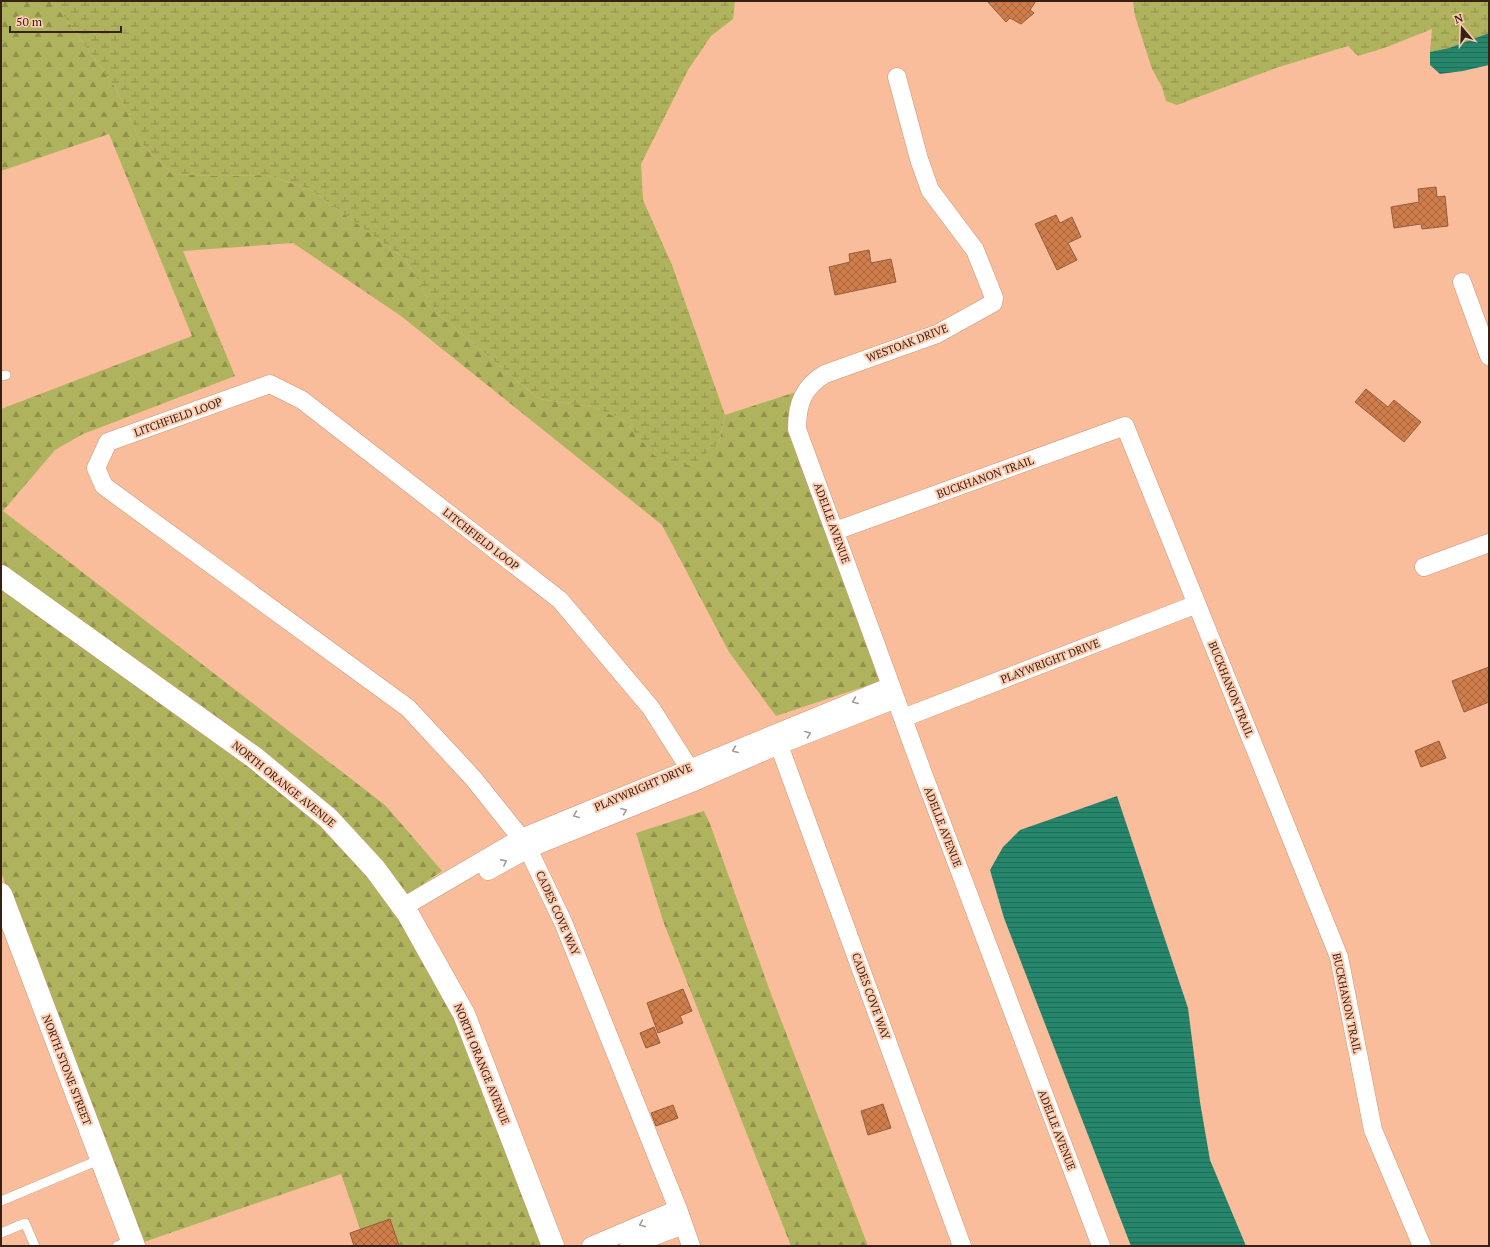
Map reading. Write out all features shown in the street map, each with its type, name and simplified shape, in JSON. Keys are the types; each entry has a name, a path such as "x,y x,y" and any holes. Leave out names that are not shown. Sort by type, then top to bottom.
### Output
{"street":[{"name":"WESTOAK DRIVE","path":"800,405 805,390 815,380 825,374 937,334 993,303 994,298 975,250 930,190 919,159 896,77"},
{"path":"1462,282 1489,356"},
{"name":"LITCHFIELD LOOP","path":"525,844 473,778 408,708 104,486 96,468 108,442 270,384 302,400 560,600 651,708 691,775"},
{"name":"ADELLE AVENUE","path":"800,405 797,417 798,429 903,718 1101,1246"},
{"name":"BUCKHANON TRAIL","path":"835,531 1125,426 1339,957 1373,1130 1422,1246"},
{"path":"1424,567 1489,543"},
{"name":"NORTH ORANGE AVENUE","path":"1,576 255,758 328,818 375,869 406,910 464,1014 553,1246"},
{"name":"PLAYWRIGHT DRIVE","path":"903,718 1197,604"},
{"name":"PLAYWRIGHT DRIVE","path":"691,775 779,745 894,693"},
{"name":"PLAYWRIGHT DRIVE","path":"406,910 525,844 894,693"},
{"name":"CADES COVE WAY","path":"779,745 962,1246"},
{"name":"CADES COVE WAY","path":"525,844 564,922 691,1246"},
{"name":"NORTH STONE STREET","path":"1,894 101,1159 128,1244"},
{"path":"591,1246 680,1217"},
{"path":"629,1246 680,1217"}],"lane":[{"path":"1,1201 101,1159"},
{"path":"1,1232 25,1223 35,1246"}],"green space":[{"path":"1,1 53,1 115,87 142,144 172,174 213,176 266,175 310,189 405,259 436,312 539,399 593,407 624,420 655,456 719,443 725,415 796,392 789,408 881,681 776,716 729,652 662,525 401,316 293,243 183,251 235,376 83,434 55,450 3,511 385,805 442,871 405,896 380,863 1,566 1,409 192,336 109,134 1,171"},
{"path":"53,1 735,1 733,19 711,36 688,70 641,164 643,200 672,265 725,415 719,443 690,466 655,456 624,420 593,407 539,399 436,312 405,259 310,189 266,175 213,176 172,174 142,144 115,87"},
{"path":"1133,1 1489,1 1489,33 1449,48 1430,52 1432,29 1387,47 1358,56 1348,46 1279,67 1177,105 1166,101 1162,87 1152,69 1135,16"},
{"path":"1,586 251,765 323,824 397,912 457,1017 545,1246 366,1246 341,1174 141,1243 1,872"},
{"path":"704,811 771,994 868,1246 791,1246 663,921 636,833"}],"shaded area":[{"path":"1489,33 1489,65 1463,71 1440,74 1430,65 1430,52 1449,48"},
{"path":"1117,796 1188,1008 1200,1102 1210,1160 1246,1246 1131,1246 1004,918 990,870 1003,847 1020,830"}],"building":[{"path":"987,1 1036,1 1030,10 1034,13 1021,24 1010,18 1006,22"},
{"path":"1436,187 1437,197 1445,196 1448,226 1422,229 1421,224 1394,228 1391,207 1419,202 1418,189"},
{"path":"1056,215 1060,223 1072,217 1081,237 1068,243 1077,260 1057,270 1035,224"},
{"path":"869,250 871,263 891,259 896,282 835,295 829,267 850,262 849,254"},
{"path":"1366,389 1388,407 1394,400 1421,422 1404,442 1355,402"},
{"path":"1489,667 1489,702 1464,712 1452,681"},
{"path":"1439,741 1446,758 1421,767 1415,751"},
{"path":"683,989 692,1011 680,1016 683,1023 658,1033 647,1003"},
{"path":"654,1027 660,1043 646,1048 640,1033"},
{"path":"883,1104 891,1128 868,1135 861,1111"},
{"path":"673,1105 678,1118 656,1126 651,1113"},
{"path":"390,1219 399,1246 354,1246 350,1233"}]}
